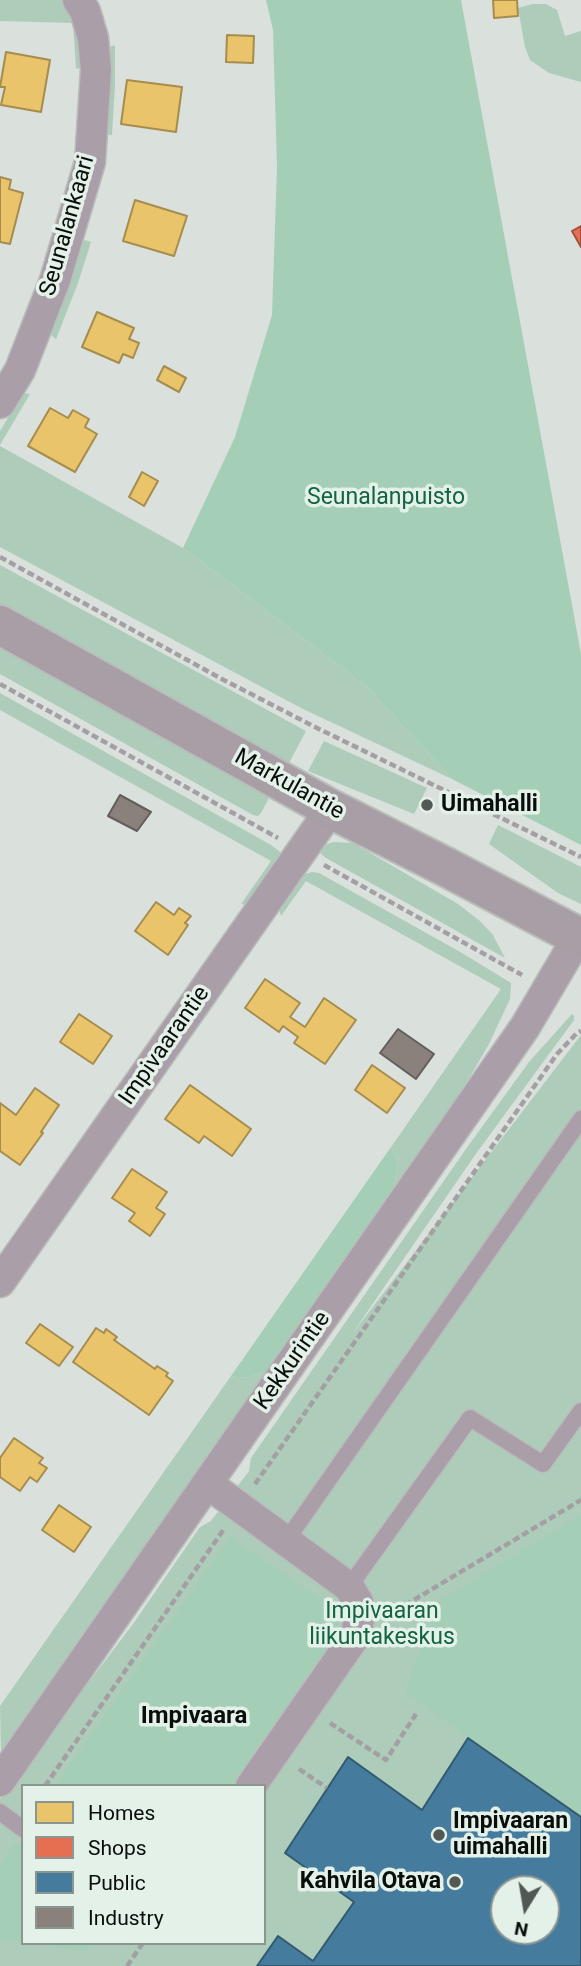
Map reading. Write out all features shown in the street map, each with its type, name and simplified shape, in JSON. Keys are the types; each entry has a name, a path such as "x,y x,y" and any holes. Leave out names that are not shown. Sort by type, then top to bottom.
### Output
{"main road":[{"name":"Markulantie","path":"0,625 331,809 580,937"}],"street":[{"name":"Seunalankaari","path":"0,403 20,370 55,280 90,162 96,70 93,37 85,11 78,0"},
{"name":"Impivaarantie","path":"0,1282 331,809"},
{"name":"Kekkurintie","path":"0,1781 532,1016 580,937"},
{"path":"208,1483 349,1587 358,1602 356,1635 252,1784"}],"lane":[{"path":"286,1541 581,1119"},
{"path":"349,1587 470,1418 543,1464 581,1411"},
{"path":"0,1812 21,1828"}],"path":[{"path":"0,557 268,703 581,857"},
{"path":"0,684 264,828 301,852 510,969"},
{"path":"46,1784 557,1054 581,1031"},
{"path":"356,1635 581,1500"},
{"path":"306,1707 386,1760 416,1714"},
{"path":"127,1966 142,1945"}],"green space":[{"path":"0,0 64,0 76,18 83,67 76,69 73,23 0,21"},
{"name":"Seunalanpuisto","path":"266,0 461,0 581,654 581,845 452,779 367,687 183,548 235,437 272,315 277,167 273,30"},
{"path":"546,4 557,10 565,36 581,31 581,82 549,73 530,60 518,8"},
{"path":"115,45 112,135 104,134 108,48"},
{"path":"84,240 91,242 56,339 51,335"},
{"path":"23,393 30,394 0,445 0,431"},
{"path":"0,446 183,548 367,687 452,779 301,708 0,547"},
{"path":"0,565 306,731 289,763 0,605"},
{"path":"0,647 269,798 261,813 258,816 253,815 0,674"},
{"path":"0,693 280,852 283,860 252,906 241,904 271,861 0,710"},
{"path":"324,741 427,788 414,814 308,771"},
{"path":"498,825 581,867 581,904 558,893 489,844"},
{"path":"353,843 458,904 493,935 505,958 319,852 327,844"},
{"path":"319,873 511,983 510,999 489,1044 424,1148 394,1188 398,1161 391,1147 501,989 306,881 281,916 279,909 292,888 305,874"},
{"name":"Impivaaran liikuntakeskus","path":"572,1014 574,1020 475,1155 352,1334 581,1035 581,1966 0,1966 0,1799 133,1624 200,1527 211,1521 249,1471 251,1458 466,1149 529,1062"},
{"path":"391,1147 398,1161 394,1188 268,1371 244,1378 231,1376"},
{"path":"268,1371 1,1751 0,1706 231,1376 244,1378"},
{"path":"581,1515 581,1817 405,1692 436,1603"},
{"path":"230,1537 336,1610 337,1629 327,1662 234,1784 56,1784"},
{"path":"15,1843 21,1847 21,1942 0,1939 0,1865"},
{"path":"43,1945 88,1945 84,1951"}],"building: Homes":[{"path":"493,0 517,0 518,16 494,18"},
{"path":"227,35 254,36 253,63 226,62"},
{"path":"6,52 50,60 41,112 1,105 5,87 0,87"},
{"path":"127,80 182,87 176,132 121,124"},
{"path":"0,177 11,180 9,189 23,193 10,244 0,242"},
{"path":"135,200 187,216 174,256 123,241"},
{"path":"97,312 134,328 129,339 139,343 133,358 123,354 119,363 82,347"},
{"path":"164,366 186,378 179,392 157,380"},
{"path":"50,408 68,418 73,410 89,419 85,427 97,434 75,472 28,446"},
{"path":"142,472 158,481 144,506 129,497"},
{"path":"156,902 174,915 179,908 191,916 168,955 135,931"},
{"path":"265,979 300,1003 290,1017 305,1027 324,998 356,1020 325,1064 294,1043 298,1037 283,1026 279,1032 245,1008"},
{"path":"79,1014 112,1036 93,1064 60,1042"},
{"path":"372,1065 405,1088 387,1113 355,1090"},
{"path":"190,1085 251,1129 232,1156 204,1136 199,1143 165,1119"},
{"path":"35,1088 59,1105 20,1165 0,1151 0,1103 16,1115"},
{"path":"132,1169 167,1192 156,1208 165,1214 150,1236 129,1221 135,1213 112,1198"},
{"path":"40,1324 73,1347 59,1366 26,1343"},
{"path":"96,1328 104,1333 106,1329 117,1337 114,1340 155,1369 157,1366 168,1373 166,1376 173,1381 149,1415 73,1362"},
{"path":"14,1438 43,1458 39,1463 47,1468 37,1482 30,1477 20,1491 0,1477 0,1458"},
{"path":"59,1505 91,1527 74,1552 42,1530"}],"building: Shops":[{"path":"581,226 581,247 572,231"}],"building: Public":[{"name":"Impivaaran uimahalli","path":"468,1738 581,1817 581,1966 257,1966 278,1936 313,1961 354,1902 285,1853 348,1757 422,1810"}],"building: Industry":[{"path":"120,795 151,812 137,831 108,816"},
{"path":"398,1029 434,1054 416,1079 380,1053"}],"place":[{"name":"Uimahalli","path":"427,805"},
{"name":"Impivaaran uimahalli","path":"439,1835"},
{"name":"Kahvila Otava","path":"455,1882"}],"district":[{"name":"Impivaara","path":"194,1717"}]}
